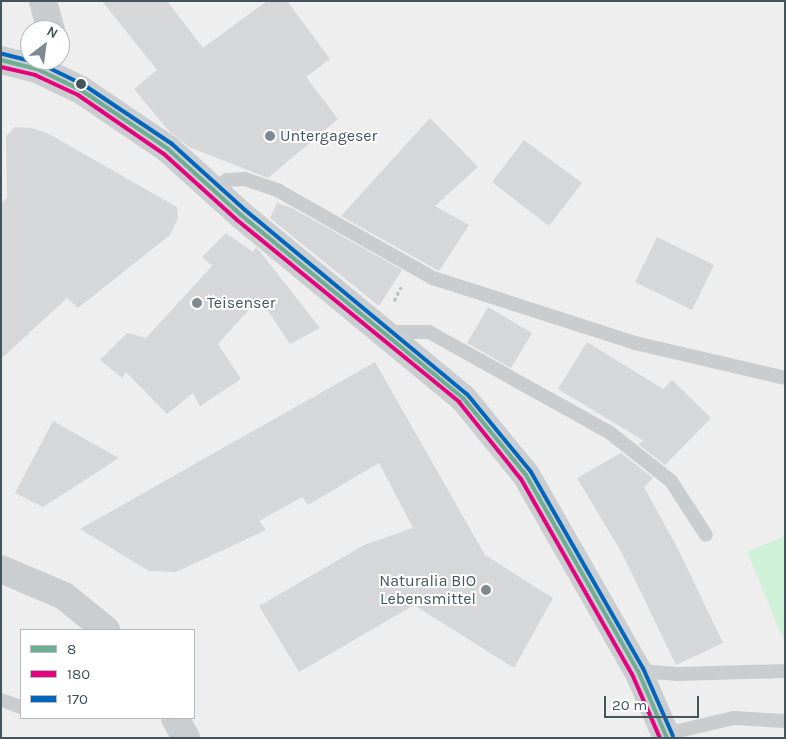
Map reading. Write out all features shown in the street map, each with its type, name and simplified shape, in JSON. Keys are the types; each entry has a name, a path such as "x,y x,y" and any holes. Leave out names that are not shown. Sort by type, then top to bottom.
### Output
{"street":[{"path":"43,1 48,20"},
{"path":"1,60 20,62"},
{"path":"49,70 124,117 215,190 463,398 526,475 638,671 666,736"},
{"path":"1,569 64,596 105,629"},
{"path":"176,719 186,738"}],"lane":[{"path":"215,190 227,180 245,179 279,191 433,278 635,343 785,378"},
{"path":"383,330 429,332 609,432 671,481 706,535"},
{"path":"638,671 678,674 785,671"},
{"path":"1,700 20,707"},
{"path":"666,736 734,718 785,721"}],"path":[{"path":"383,330 412,267"}],"green space":[{"path":"785,536 785,643 747,552"}],"building":[{"path":"102,1 167,1 203,48 267,1 287,1 330,59 306,77 338,119 268,178 189,147 168,130 134,89 157,70"},
{"path":"430,118 478,167 435,206 469,225 439,271 341,216"},
{"path":"15,127 31,128 47,133 177,207 178,218 170,235 78,308 67,298 1,359 1,204 7,198 6,136"},
{"path":"524,140 582,183 549,226 492,182"},
{"path":"277,203 292,208 402,270 379,306 270,218"},
{"path":"226,233 253,252 256,247 258,249 320,328 290,344 262,302 256,308 253,305 218,344 241,379 200,406 193,393 167,414 126,372 122,378 100,360 127,333 146,338 212,266 202,257"},
{"path":"657,237 714,265 692,310 635,282"},
{"path":"488,307 532,333 511,368 467,343"},
{"path":"587,342 663,389 672,380 711,418 665,465 638,444 644,441 558,389"},
{"path":"375,362 485,555 553,598 514,668 414,605 299,672 259,606 364,545 413,528 379,463 308,505 302,497 259,521 266,530 176,572 149,571 80,529"},
{"path":"53,421 119,458 43,507 15,493"},
{"path":"621,453 653,478 644,487 678,549 723,643 676,665 622,553 577,478"}],"transit line":[{"name":"170","path":"3,54 39,63 84,85 172,144 245,210 467,394 531,472 643,668 673,736"},
{"name":"8","path":"1,60 37,69 81,90 168,149 241,215 463,398 526,475 638,671 667,738"},
{"name":"180","path":"1,67 35,75 78,95 164,154 237,220 459,402 521,479 632,674 660,738"}],"place":[{"name":"Untergageser","path":"270,136"},
{"name":"Teisenser","path":"197,303"},
{"name":"Naturalia BIO Lebensmittel","path":"486,590"}]}
